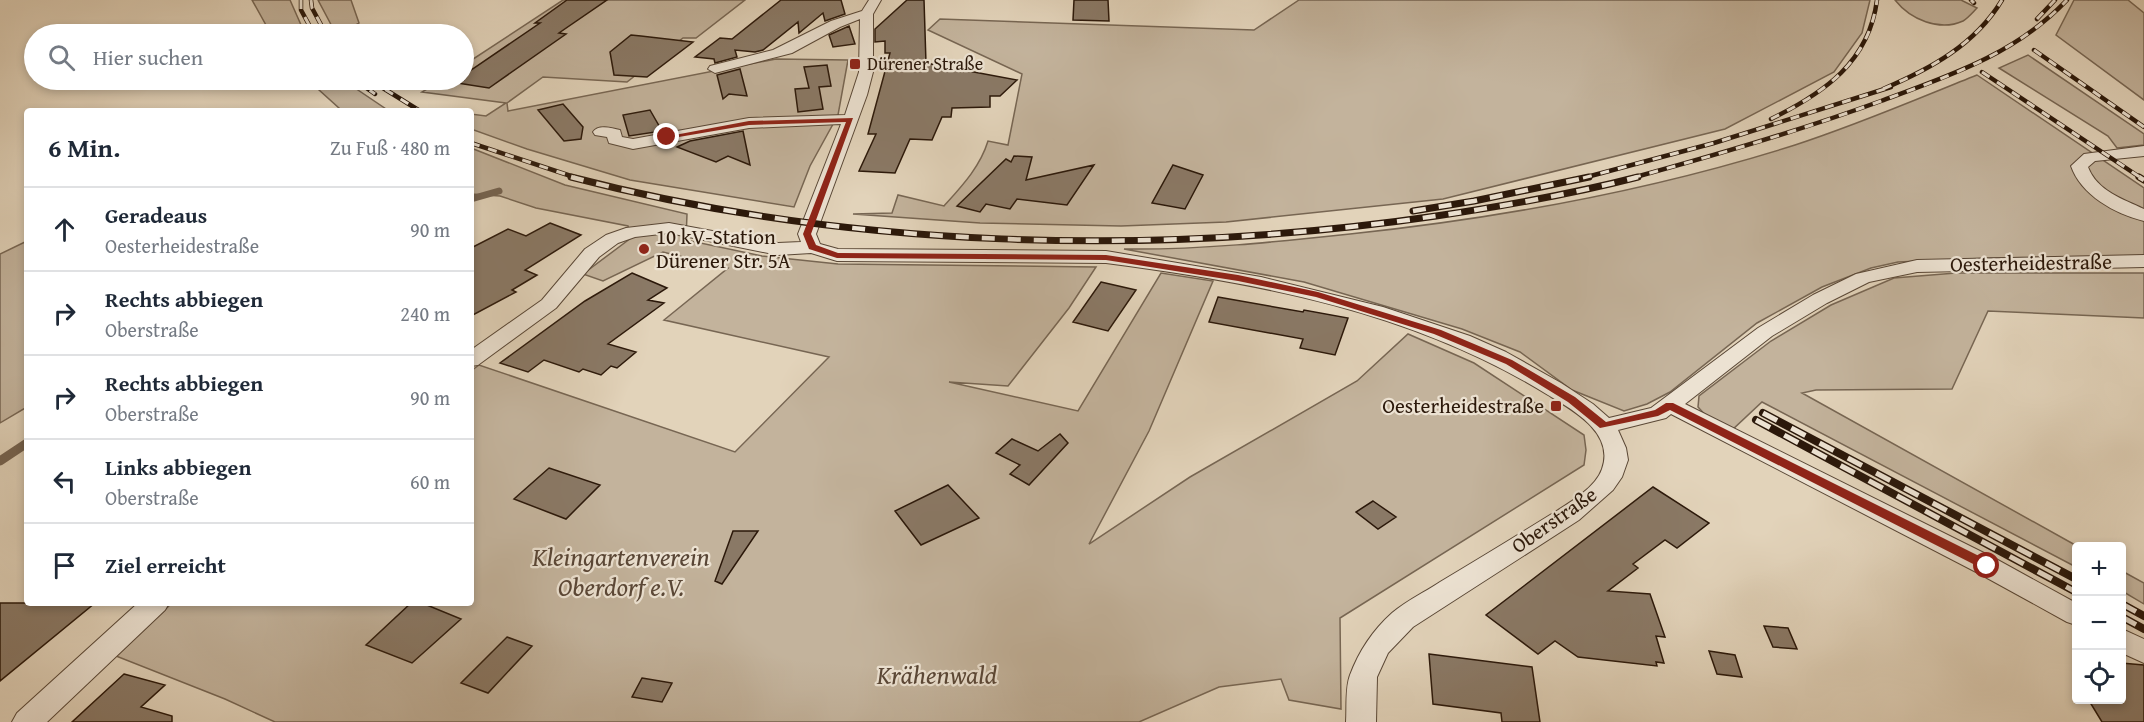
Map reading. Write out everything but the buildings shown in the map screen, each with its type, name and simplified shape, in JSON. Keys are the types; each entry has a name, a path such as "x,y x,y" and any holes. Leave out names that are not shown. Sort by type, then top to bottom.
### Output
{"street":[{"path":"812,247 807,234 866,72 867,14 875,0"},
{"path":"715,69 779,52 842,20 867,14"},
{"path":"601,132 614,133 615,140 633,144 749,123 850,119"},
{"path":"2144,151 2090,157 2079,166 2082,178 2100,194 2144,216"},
{"path":"474,358 549,304 592,253 622,235 669,228 778,249 812,247 837,255 1106,257 1238,278 1318,295 1429,329 1500,358 1571,399 1604,426"},
{"name":"Oesterheidestraße","path":"1604,426 1658,413 1765,332 1820,298 1863,278 1917,266 2144,261"},
{"path":"1670,405 1987,566 2072,613"},
{"name":"Oberstraße","path":"1361,722 1363,677 1378,646 1403,619 1570,514 1606,482 1616,462 1611,438 1604,426"},
{"path":"27,722 153,606"},
{"path":"2126,643 2144,652"}],"green space":[{"path":"252,0 290,0 301,24 265,24"},
{"path":"318,0 351,0 359,23 331,24"},
{"path":"563,0 745,0 696,38 683,38 627,82 543,77 507,103 508,111 776,59 848,60 838,115 810,166 794,207 630,180 527,149 474,130 474,114 486,116 506,103 422,92 425,90 474,90 474,58"},
{"path":"1299,0 1870,0 1862,33 1834,72 1725,129 1443,199 1226,222 1121,226 980,223 853,214 892,213 898,195 944,206 975,168 988,141 1008,145 1022,74 928,30 940,19 1254,30"},
{"path":"1895,0 1961,0 1977,8 1963,21 1944,25 1917,18"},
{"path":"2074,0 2128,0 2144,13 2144,100 2056,35"},
{"path":"2028,55 2144,134 2144,145 2117,148 2108,136 1999,68"},
{"path":"1977,75 2144,188 2144,256 1898,262 1871,268 1822,287 1757,323 1670,392 1647,404 1624,411 1572,390 1520,352 1462,329 1304,282 1124,249 1209,247 1350,234 1463,220 1575,201 1686,176 1795,145"},
{"path":"319,90 358,90 385,108 339,108"},
{"path":"474,149 565,185 687,214 686,240 762,256 838,264 1096,267 1069,308 1008,386 949,382 1078,411 1161,273 1213,281 1149,431 1089,544 1190,477 1357,381 1408,334 1474,363 1584,435 1586,450 1584,465 1340,618 1341,709 1289,700 1281,679 1219,687 1139,722 275,722 225,699 116,656 169,606 474,606 474,369 479,365 735,452 829,357 664,320 728,268 663,252 603,281 583,274 631,238 628,226 536,208 500,196 474,194"},
{"path":"24,242 24,409 0,423 0,254"},
{"path":"1956,273 2144,273 2144,318 1988,311 1952,389 1816,390 1802,393 2072,543 2072,565 1762,402 1732,430 1708,418 1698,407 1699,396 1771,341 1831,305 1894,278"},
{"path":"2126,573 2144,583 2144,604 2126,593"}],"waterway":[{"path":"474,198 499,191"},
{"path":"0,461 24,445"}],"railway":[{"path":"301,0 301,10 309,24"},
{"path":"311,0 312,8 321,24"},
{"path":"1771,119 1809,98 1841,73 1865,41 1877,0"},
{"path":"1971,0 1974,3"},
{"path":"1883,89 1918,73 1965,43 1979,30 2002,0"},
{"path":"2037,19 2055,0"},
{"path":"1632,178 1819,122 1956,72 2004,49 2026,35 2067,0"},
{"path":"2034,50 2144,127"},
{"path":"1982,72 2141,178"},
{"path":"1583,178 1714,143 1891,87"},
{"path":"369,90 375,94"},
{"path":"386,90 415,108"},
{"path":"474,144 577,178"},
{"path":"571,177 676,201 783,219 892,232 1002,239 1112,241 1221,237 1329,229 1436,216 1563,194 1638,177"},
{"path":"1413,211 1589,177"},
{"path":"2139,177 2144,180"},
{"path":"1763,413 2072,577"},
{"path":"1756,420 2072,590"},
{"path":"2126,606 2144,616"},
{"path":"2126,619 2144,629"}],"place":[{"name":"Dürener Straße","path":"855,64"},
{"name":"10 kV-Station Dürener Str. 5A","path":"644,249"},
{"name":"Oesterheidestraße","path":"1556,406"}],"route":[{"path":"667,137 749,123 850,119 845,138 807,234 812,247 837,255 1106,257 1238,278 1318,295 1437,332 1509,362 1571,399 1590,412 1604,426 1658,413 1670,405 1987,566"}],"park label":[{"name":"Kleingartenverein Oberdorf e.V.","path":"621,572"},
{"name":"Krähenwald","path":"937,675"}]}
